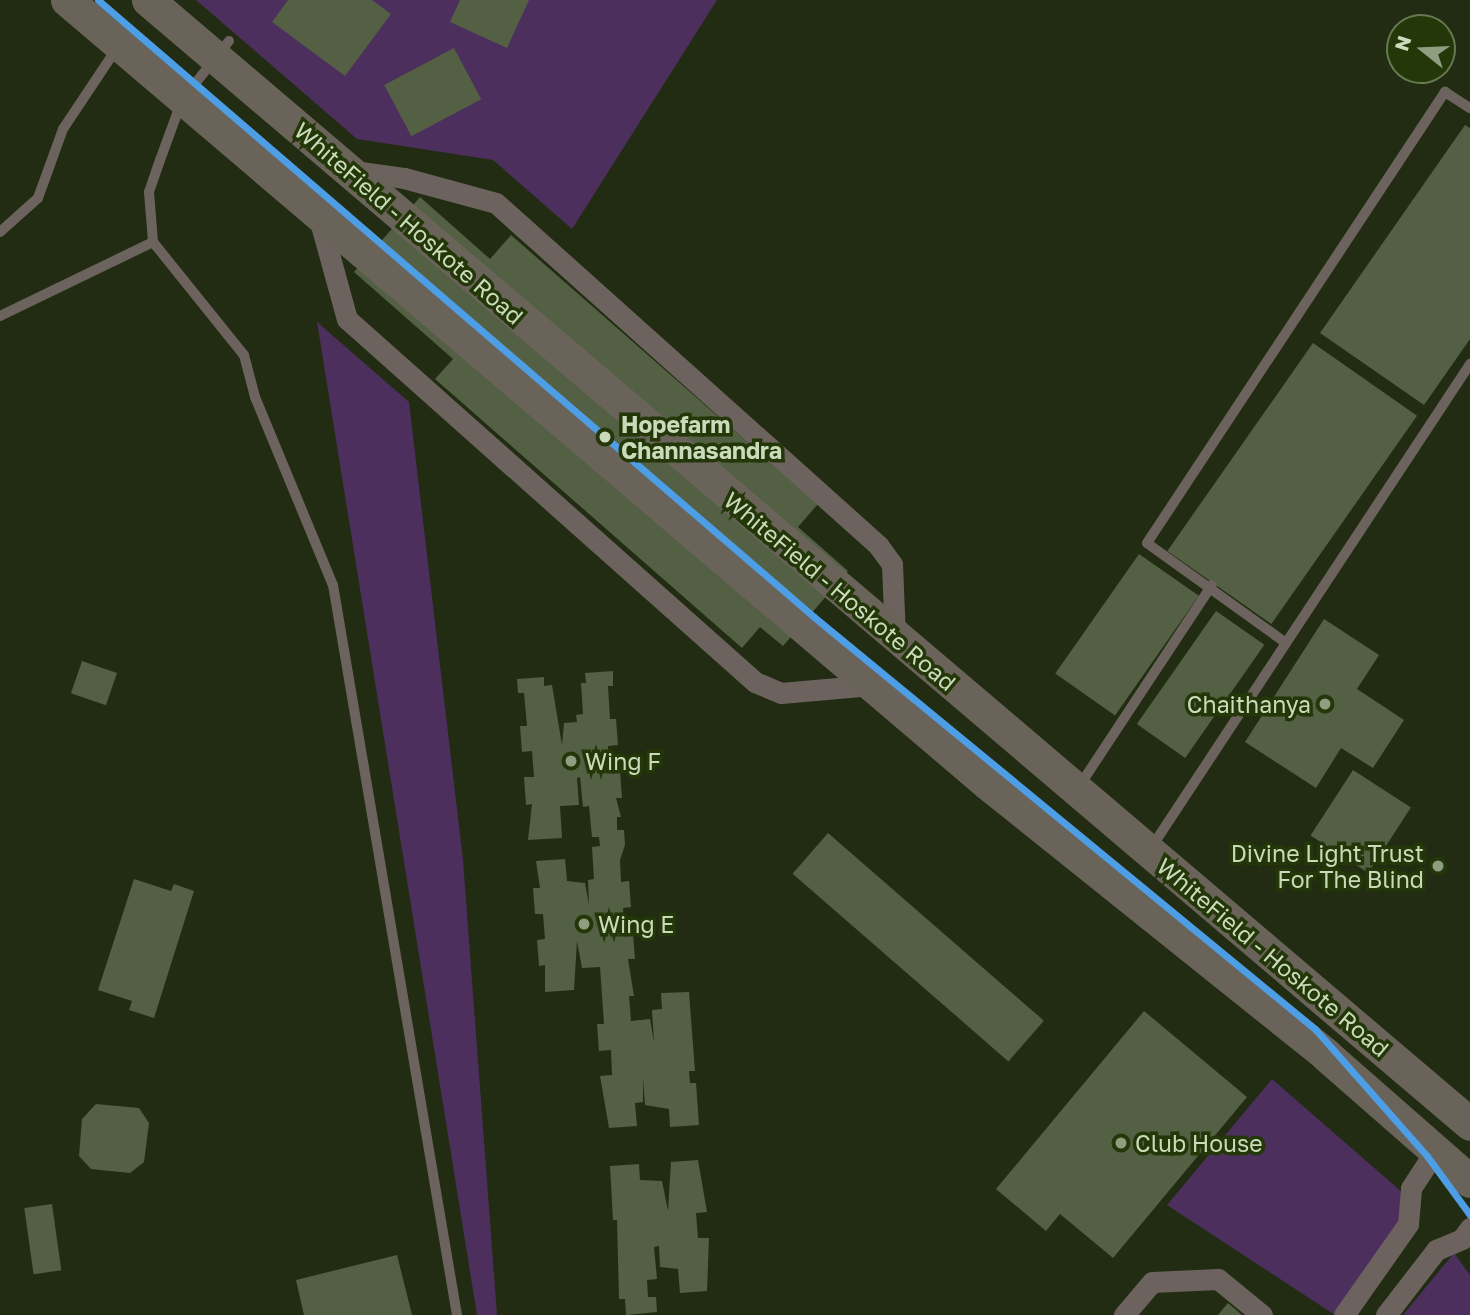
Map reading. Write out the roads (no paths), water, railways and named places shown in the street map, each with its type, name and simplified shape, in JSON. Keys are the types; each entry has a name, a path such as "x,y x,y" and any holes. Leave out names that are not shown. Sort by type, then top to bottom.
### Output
{"main road":[{"name":"WhiteField - Hoskote Road","path":"67,0 872,685 1436,1150 1470,1181"},
{"name":"WhiteField - Hoskote Road","path":"148,0 222,49 347,170 895,639 1470,1124"}],"street":[{"path":"347,170 404,178 496,203 878,545 892,564 895,639"},
{"path":"317,211 346,318 755,682 781,693 872,685"},
{"path":"1344,1315 1408,1224 1411,1188 1436,1150"},
{"path":"1408,1224 1436,1250"},
{"path":"1386,1315 1436,1250 1462,1239 1470,1228"},
{"path":"1124,1315 1152,1282 1219,1279 1262,1315"}],"lane":[{"path":"0,232 38,198 63,129 119,45"},
{"path":"222,49 182,100 149,192 153,242 244,355 255,397 334,585 457,1315"},
{"path":"1286,643 1212,585 1147,543 1445,92 1470,108"},
{"path":"0,316 153,242"},
{"path":"1148,853 1470,364"},
{"path":"1076,790 1212,585"}],"place":[{"name":"Hopefarm Channasandra","path":"605,437"},
{"name":"Chaithanya","path":"1325,704"},
{"name":"Wing F","path":"571,761"},
{"name":"Divine Light Trust For The Blind","path":"1438,866"},
{"name":"Wing E","path":"584,924"},
{"name":"Club House","path":"1121,1143"}]}
